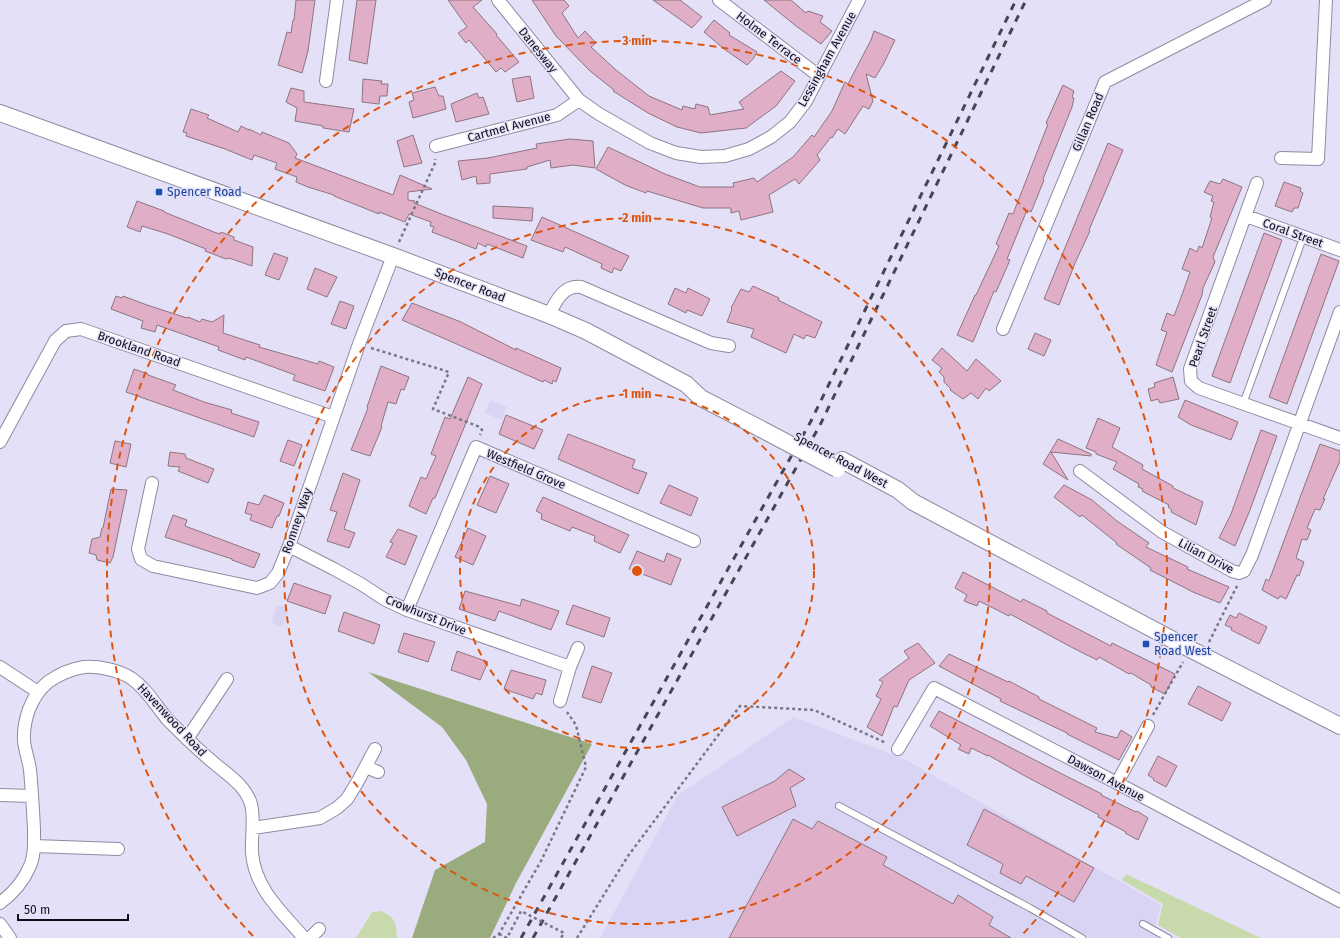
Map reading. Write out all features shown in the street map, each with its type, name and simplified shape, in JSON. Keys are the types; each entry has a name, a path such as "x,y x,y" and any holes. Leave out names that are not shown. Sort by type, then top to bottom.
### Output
{"street":[{"path":"326,81 337,0"},
{"name":"Danesway","path":"498,0 579,100"},
{"name":"Holme Terrace","path":"719,0 819,76"},
{"name":"Lessingham Avenue","path":"579,100 599,114 644,139 676,153 701,157 725,156 749,149 771,137 790,122 806,101 859,0"},
{"name":"Gillan Road","path":"1003,329 1105,82 1265,0"},
{"path":"1281,158 1318,159 1326,0"},
{"name":"Cartmel Avenue","path":"436,146 557,115 579,100"},
{"name":"Spencer Road","path":"0,113 393,256 549,315 586,331 686,384 706,389 764,425"},
{"name":"Pearl Street","path":"1257,184 1190,369 1191,381 1199,388 1340,438"},
{"name":"Coral Street","path":"1246,216 1303,238 1340,250"},
{"name":"Romney Way","path":"152,483 138,549 142,560 153,566 257,588 270,583 278,574 289,546 359,344 393,256"},
{"path":"549,315 563,292 569,288 581,287 712,343 729,346"},
{"name":"Lilian Drive","path":"1080,471 1162,532 1232,571 1239,573 1244,571 1252,555 1340,312"},
{"name":"Brookland Road","path":"0,442 55,341 66,331 81,329 333,417"},
{"name":"Spencer Road West","path":"764,425 840,464 898,490 913,502 1196,652 1340,726"},
{"name":"Westfield Grove","path":"407,610 476,447 694,541"},
{"name":"Crowhurst Drive","path":"289,546 361,584 384,599 407,610 570,667"},
{"path":"560,701 570,667 578,648"},
{"path":"0,667 38,692"},
{"name":"Havenwood Road","path":"0,903 12,894 30,868 34,846 30,768 24,740 27,716 31,704 38,692 54,678 79,668 93,667 119,673 141,685 167,719 187,739 214,764 240,784 251,804 253,860 258,881 271,900 304,938"},
{"path":"187,739 227,679"},
{"name":"Dawson Avenue","path":"898,749 934,688 1118,783 1340,902"},
{"path":"1118,783 1147,728"},
{"path":"253,828 320,818 337,808 347,799 375,749"},
{"path":"366,766 378,772"},
{"path":"0,795 32,796"},
{"path":"34,846 118,849"},
{"path":"0,924 10,938"},
{"path":"310,938 319,929"}],"lane":[{"path":"1244,404 1303,238"},
{"path":"840,806 1030,908 1082,938"},
{"path":"1143,924 1168,938"}],"path":[{"path":"393,256 435,163 436,146"},
{"path":"359,344 449,372 433,409 480,427 482,430 476,447"},
{"path":"1147,728 1196,652 1244,571"},
{"path":"493,938 499,934 541,860 586,767 576,725 560,701"},
{"path":"577,938 628,856 740,706 814,710 872,736"},
{"path":"499,934 507,938 521,910 564,933 561,938"}],"shaded area":[{"path":"490,400 507,407 501,420 485,413"},
{"path":"277,605 289,608 282,627 271,623"},
{"path":"794,717 908,761 1161,905 1155,926 1176,938 600,938 678,795"}],"green space":[{"path":"368,672 592,744 516,883 490,938 412,938 435,870 485,842 487,804 466,760 442,727"},
{"path":"1126,874 1261,938 1181,938 1158,925 1163,904 1122,880"},
{"path":"381,911 390,916 394,921 397,938 356,938 372,912"}],"building":[{"path":"296,0 315,0 308,51 302,73 278,65 287,32 291,33"},
{"path":"357,0 376,0 367,64 349,60"},
{"path":"448,0 482,0 473,7 519,62 505,72 501,68 496,72 469,40 466,43 458,33 467,27"},
{"path":"532,0 564,0 569,6 562,13 578,38 585,31 596,43 591,47 616,70 649,96 682,110 683,106 695,109 696,104 708,107 710,115 744,109 739,102 781,71 795,81 776,106 746,128 701,133 677,127 648,113 613,91 614,90 590,71 556,36"},
{"path":"653,0 680,0 702,17 692,28"},
{"path":"764,0 791,0 806,13 808,11 823,16 820,22 832,31 821,44"},
{"path":"714,20 730,33 729,35 757,52 747,65 724,49 704,32"},
{"path":"874,31 895,40 875,78 866,74 873,101 869,109 863,106 845,134 838,129 817,155 820,160 799,184 795,179 769,195 773,212 741,220 739,211 731,213 731,208 703,208 647,191 646,193 625,185 596,169 608,147 665,174 700,187 734,187 733,183 754,178 757,182 793,157 812,135 814,137 832,111 845,82 848,84 871,40"},
{"path":"530,76 534,98 517,102 512,79"},
{"path":"363,79 382,81 381,84 388,84 387,96 380,96 379,104 362,102"},
{"path":"1063,85 1074,91 1072,97 1074,98 1072,107 1031,212 1027,210 1007,259 1010,260 996,292 994,291 973,342 957,335 999,246 996,244 1009,213 1013,214 1048,124 1046,123"},
{"path":"435,87 439,96 443,96 446,109 413,118 409,102 414,100 412,93"},
{"path":"291,88 304,91 304,102 354,109 349,132 323,128 323,126 295,121 297,108 286,102"},
{"path":"477,93 479,98 483,97 489,114 456,122 451,104"},
{"path":"191,109 209,115 207,118 238,132 241,126 261,135 262,132 289,143 297,154 295,158 393,195 400,175 432,189 408,192 408,200 415,201 414,203 527,246 523,258 487,244 486,247 478,243 476,249 432,232 434,227 430,226 431,222 409,214 405,222 379,212 379,214 334,195 296,182 297,177 275,169 277,163 254,155 252,160 186,136 187,133 183,132"},
{"path":"413,135 422,163 404,167 397,141"},
{"path":"570,139 593,141 595,168 573,165 551,168 550,160 527,167 527,169 490,174 490,183 477,184 476,176 462,180 458,161 488,158 537,148 536,144"},
{"path":"1108,143 1123,150 1089,230 1090,231 1075,263 1059,305 1044,299"},
{"path":"1223,179 1242,187 1213,257 1215,262 1203,288 1202,295 1172,372 1156,365 1167,332 1161,330 1167,313 1174,316 1183,292 1190,272 1182,269 1190,248 1197,252 1199,246 1202,248 1212,218 1210,217 1214,202 1211,201 1213,196 1204,192 1210,181 1220,184"},
{"path":"1284,182 1301,188 1300,191 1303,193 1298,208 1294,208 1292,212 1275,206"},
{"path":"137,201 214,232 220,234 221,232 234,237 234,240 253,247 252,266 229,258 226,259 205,251 206,249 168,234 142,226 140,232 127,227"},
{"path":"493,206 533,208 532,221 493,218"},
{"path":"542,217 629,256 621,271 614,268 612,273 601,268 602,264 565,247 563,252 531,240"},
{"path":"1264,233 1282,240 1230,383 1212,376"},
{"path":"274,253 288,258 279,280 265,275"},
{"path":"1321,254 1339,261 1287,404 1269,397"},
{"path":"315,268 337,277 327,297 307,289"},
{"path":"753,286 779,298 778,300 822,322 815,338 806,335 804,339 794,334 786,353 751,337 754,329 727,322 732,309 731,308 741,289 749,292"},
{"path":"675,288 686,293 688,288 710,299 702,316 687,310 686,313 668,304"},
{"path":"116,296 122,298 123,296 200,322 202,319 212,322 224,315 223,333 260,345 259,347 318,364 319,361 334,367 325,391 293,380 295,375 246,357 245,360 218,350 219,347 157,325 155,332 141,328 143,321 111,309"},
{"path":"340,301 354,306 346,329 331,324"},
{"path":"412,303 461,322 516,350 516,348 561,368 556,382 553,380 552,384 544,380 543,382 402,320"},
{"path":"1035,333 1051,340 1044,356 1028,349"},
{"path":"942,348 967,371 976,359 1001,381 989,391 986,388 978,399 971,393 963,399 950,390 951,389 944,382 944,377 939,372 942,368 932,360"},
{"path":"381,366 409,377 404,390 401,389 396,404 388,402 381,426 382,427 370,456 351,450 368,408 367,407"},
{"path":"134,369 176,385 173,390 204,402 232,410 231,413 259,422 254,437 126,392"},
{"path":"468,377 482,384 435,498 433,498 426,514 409,506 421,477 426,479 436,456 431,454 445,417 450,419"},
{"path":"1173,377 1179,399 1160,403 1158,399 1151,401 1148,389 1155,387 1154,383"},
{"path":"1185,400 1238,422 1231,440 1191,425 1178,417"},
{"path":"506,415 543,430 534,449 499,434"},
{"path":"1098,418 1120,428 1112,447 1143,465 1142,469 1173,486 1173,488 1203,502 1196,525 1171,512 1172,510 1168,507 1169,505 1142,491 1143,489 1138,487 1139,484 1113,469 1117,462 1096,454 1096,452 1086,448"},
{"path":"1261,430 1277,436 1235,546 1219,538 1231,514"},
{"path":"568,434 635,460 632,468 647,473 638,494 558,459"},
{"path":"1058,439 1091,454 1091,456 1051,452 1068,480 1043,464"},
{"path":"288,440 302,445 294,466 280,461"},
{"path":"115,441 131,444 126,467 110,463"},
{"path":"1320,444 1340,451 1340,461 1323,499 1325,499 1320,510 1315,509 1307,528 1311,530 1307,540 1302,539 1296,558 1304,562 1299,576 1297,575 1286,599 1280,596 1278,599 1262,590 1266,579 1269,581"},
{"path":"170,452 185,454 186,458 214,469 208,483 178,471 180,467 168,466"},
{"path":"343,473 360,480 344,529 355,533 349,548 327,541 337,512 330,510"},
{"path":"490,476 509,484 496,513 477,505"},
{"path":"669,485 698,498 691,516 660,503"},
{"path":"1064,485 1092,500 1117,521 1149,543 1146,547 1188,567 1187,569 1229,587 1220,603 1193,592 1150,570 1151,568 1116,544 1117,543 1082,515 1080,517 1054,497"},
{"path":"111,489 127,490 113,557 110,563 97,560 96,555 89,553 92,539 100,537"},
{"path":"264,495 284,503 272,528 250,520 252,515 245,513 248,502 259,505"},
{"path":"543,497 629,535 620,553 594,541 595,536 572,527 570,531 541,519 542,514 536,511"},
{"path":"173,515 187,520 185,526 260,554 254,568 232,559 165,537"},
{"path":"468,528 486,536 473,565 455,557"},
{"path":"398,529 417,536 405,565 386,557 393,543 390,542"},
{"path":"637,551 664,562 667,553 681,559 671,585 629,569"},
{"path":"963,572 1021,602 1023,599 1047,611 1047,613 1111,646 1112,643 1175,674 1165,694 1151,687 1151,685 1131,673 1129,674 1099,657 1097,660 1010,614 1009,616 979,601 977,606 964,601 967,595 955,588"},
{"path":"294,583 331,596 325,614 287,601"},
{"path":"465,591 520,606 522,599 559,611 551,630 499,611 495,621 459,609"},
{"path":"573,605 610,618 604,637 566,624"},
{"path":"344,612 380,625 374,644 338,631"},
{"path":"1239,613 1267,627 1259,644 1231,630 1232,628 1225,625 1230,615 1236,618"},
{"path":"404,633 435,642 428,662 398,652"},
{"path":"918,643 935,663 909,680 897,707 894,706 882,736 867,727 881,699 876,696 883,682 879,680 909,658 904,651"},
{"path":"457,651 488,662 480,680 451,670"},
{"path":"949,654 1008,682 1009,681 1039,697 1039,699 1097,728 1095,732 1117,738 1121,730 1132,737 1119,760 1000,701 1001,699 939,666"},
{"path":"592,666 612,673 601,703 582,697"},
{"path":"511,670 546,680 542,695 536,693 533,699 504,689"},
{"path":"1198,686 1231,703 1222,721 1188,704"},
{"path":"939,711 1102,794 1101,795 1136,812 1137,811 1148,818 1138,840 1098,817 1099,815 988,755 971,748 969,754 958,749 961,745 930,726"},
{"path":"1158,756 1177,766 1166,787 1153,780 1154,779 1148,775"},
{"path":"789,769 805,779 790,788 796,806 737,836 722,807 775,781"},
{"path":"984,809 1094,868 1074,902 1026,876 1021,884 1000,873 1003,864 967,845"},
{"path":"793,819 812,829 818,821 887,857 883,865 953,904 958,895 993,917 989,925 1011,938 729,938"}],"railway":[{"path":"521,938 811,421 1016,0"},
{"path":"533,938 820,425 1026,0"}],"place":[{"name":"Spencer Road","path":"159,192"},
{"name":"Spencer Road West","path":"1146,644"}]}
